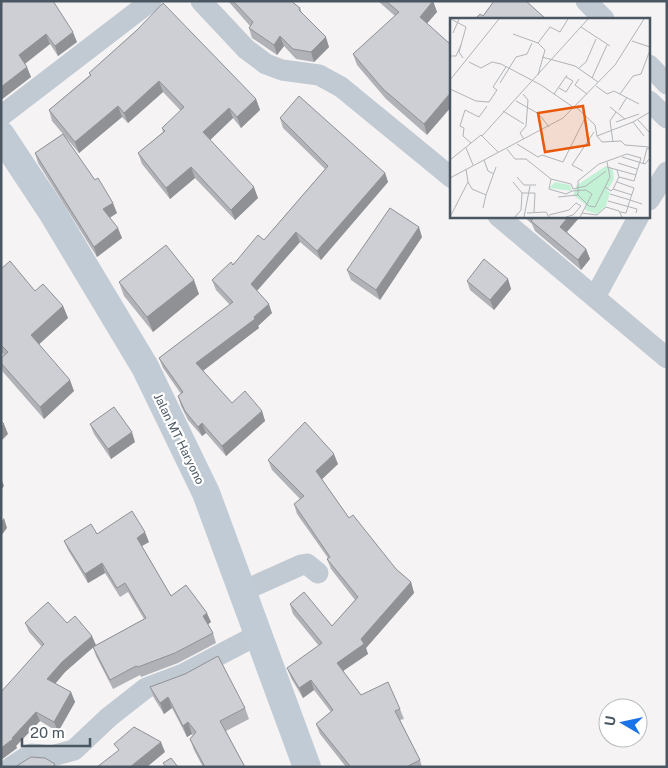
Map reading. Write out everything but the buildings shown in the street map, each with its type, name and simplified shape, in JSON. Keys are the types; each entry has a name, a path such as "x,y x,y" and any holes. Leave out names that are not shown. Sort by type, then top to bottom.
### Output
{"main road":[{"name":"Jalan MT Haryono","path":"4,144 52,212 145,367 206,493 308,767"}],"street":[{"path":"1,116 151,1"},
{"path":"201,1 246,49 266,64 282,70 319,75 341,87 450,176"},
{"path":"586,1 603,18"},
{"path":"650,66 667,84"},
{"path":"650,102 667,118"},
{"path":"650,198 667,172"},
{"path":"500,218 667,358"},
{"path":"595,297 638,218"},
{"path":"243,591 301,565 307,564 318,573"},
{"path":"11,767 31,754 52,756 74,750 109,717 146,688 183,674 259,634"}]}
